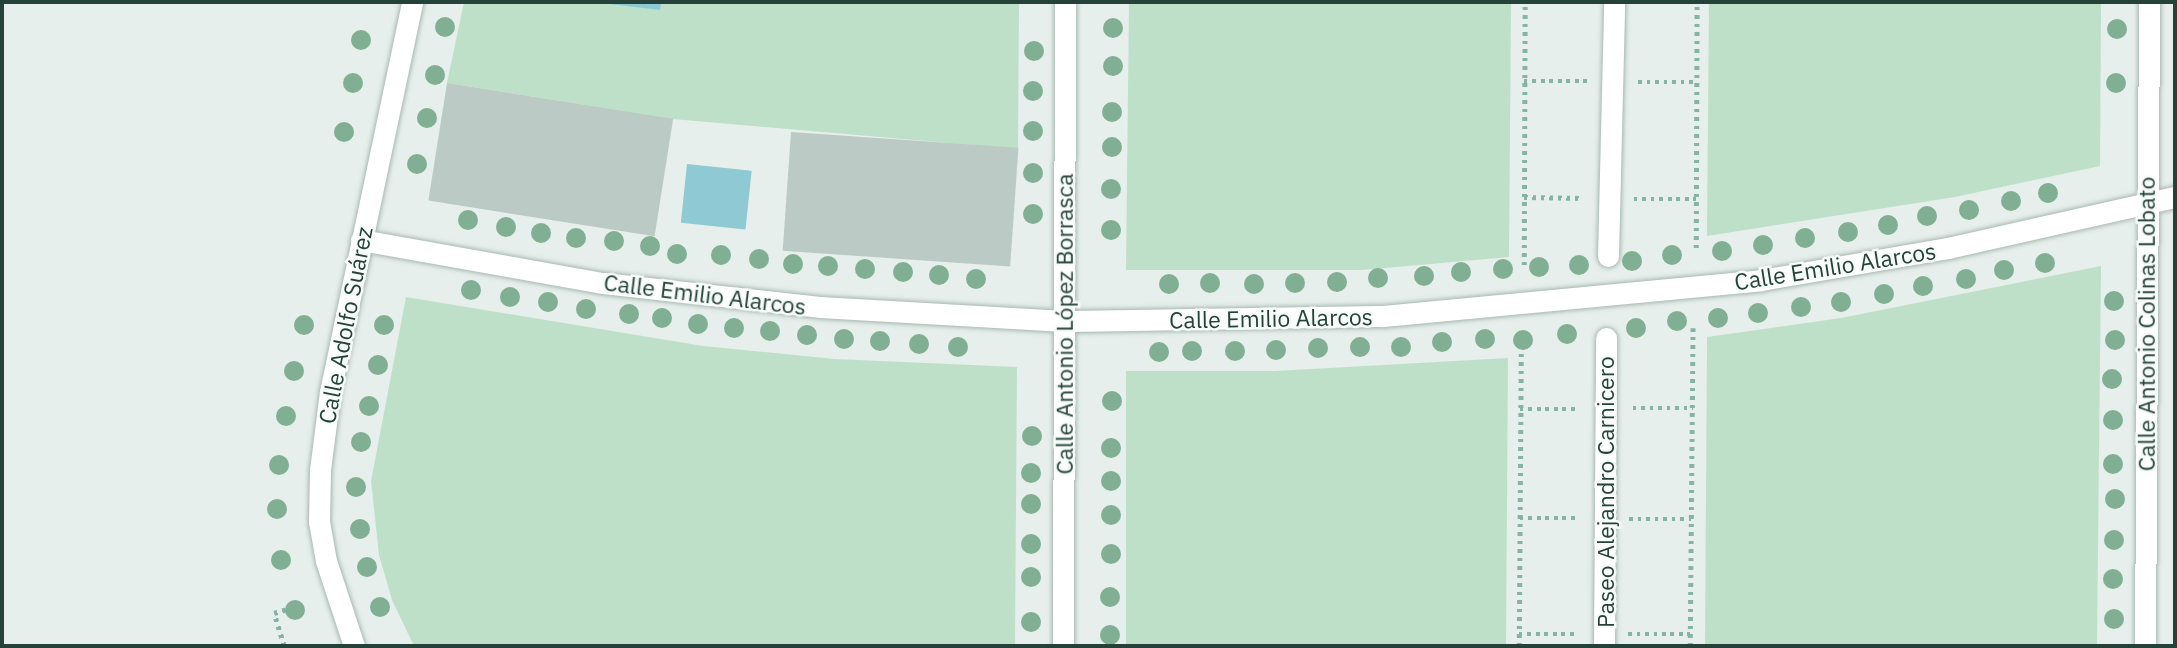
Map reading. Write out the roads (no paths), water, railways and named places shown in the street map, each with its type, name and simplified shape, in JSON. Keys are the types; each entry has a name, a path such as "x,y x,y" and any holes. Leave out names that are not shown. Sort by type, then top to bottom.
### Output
{"street":[{"name":"Calle Adolfo Suárez","path":"354,646 326,561 319,522 319,483 330,392 412,2"},
{"name":"Calle Antonio López Borrasca","path":"1063,646 1065,2"},
{"path":"1608,256 1614,2"},
{"name":"Calle Antonio Colinas Lobato","path":"2145,646 2149,2"},
{"name":"Calle Emilio Alarcos","path":"361,240 617,284 820,307 1065,321 1383,316 1608,298 1761,280 1948,248 2175,197"},
{"name":"Paseo Alejandro Carnicero","path":"1604,646 1606,338"}],"water":[{"path":"593,2 661,2 660,10"},
{"path":"687,164 752,171 745,229 681,223"}]}
